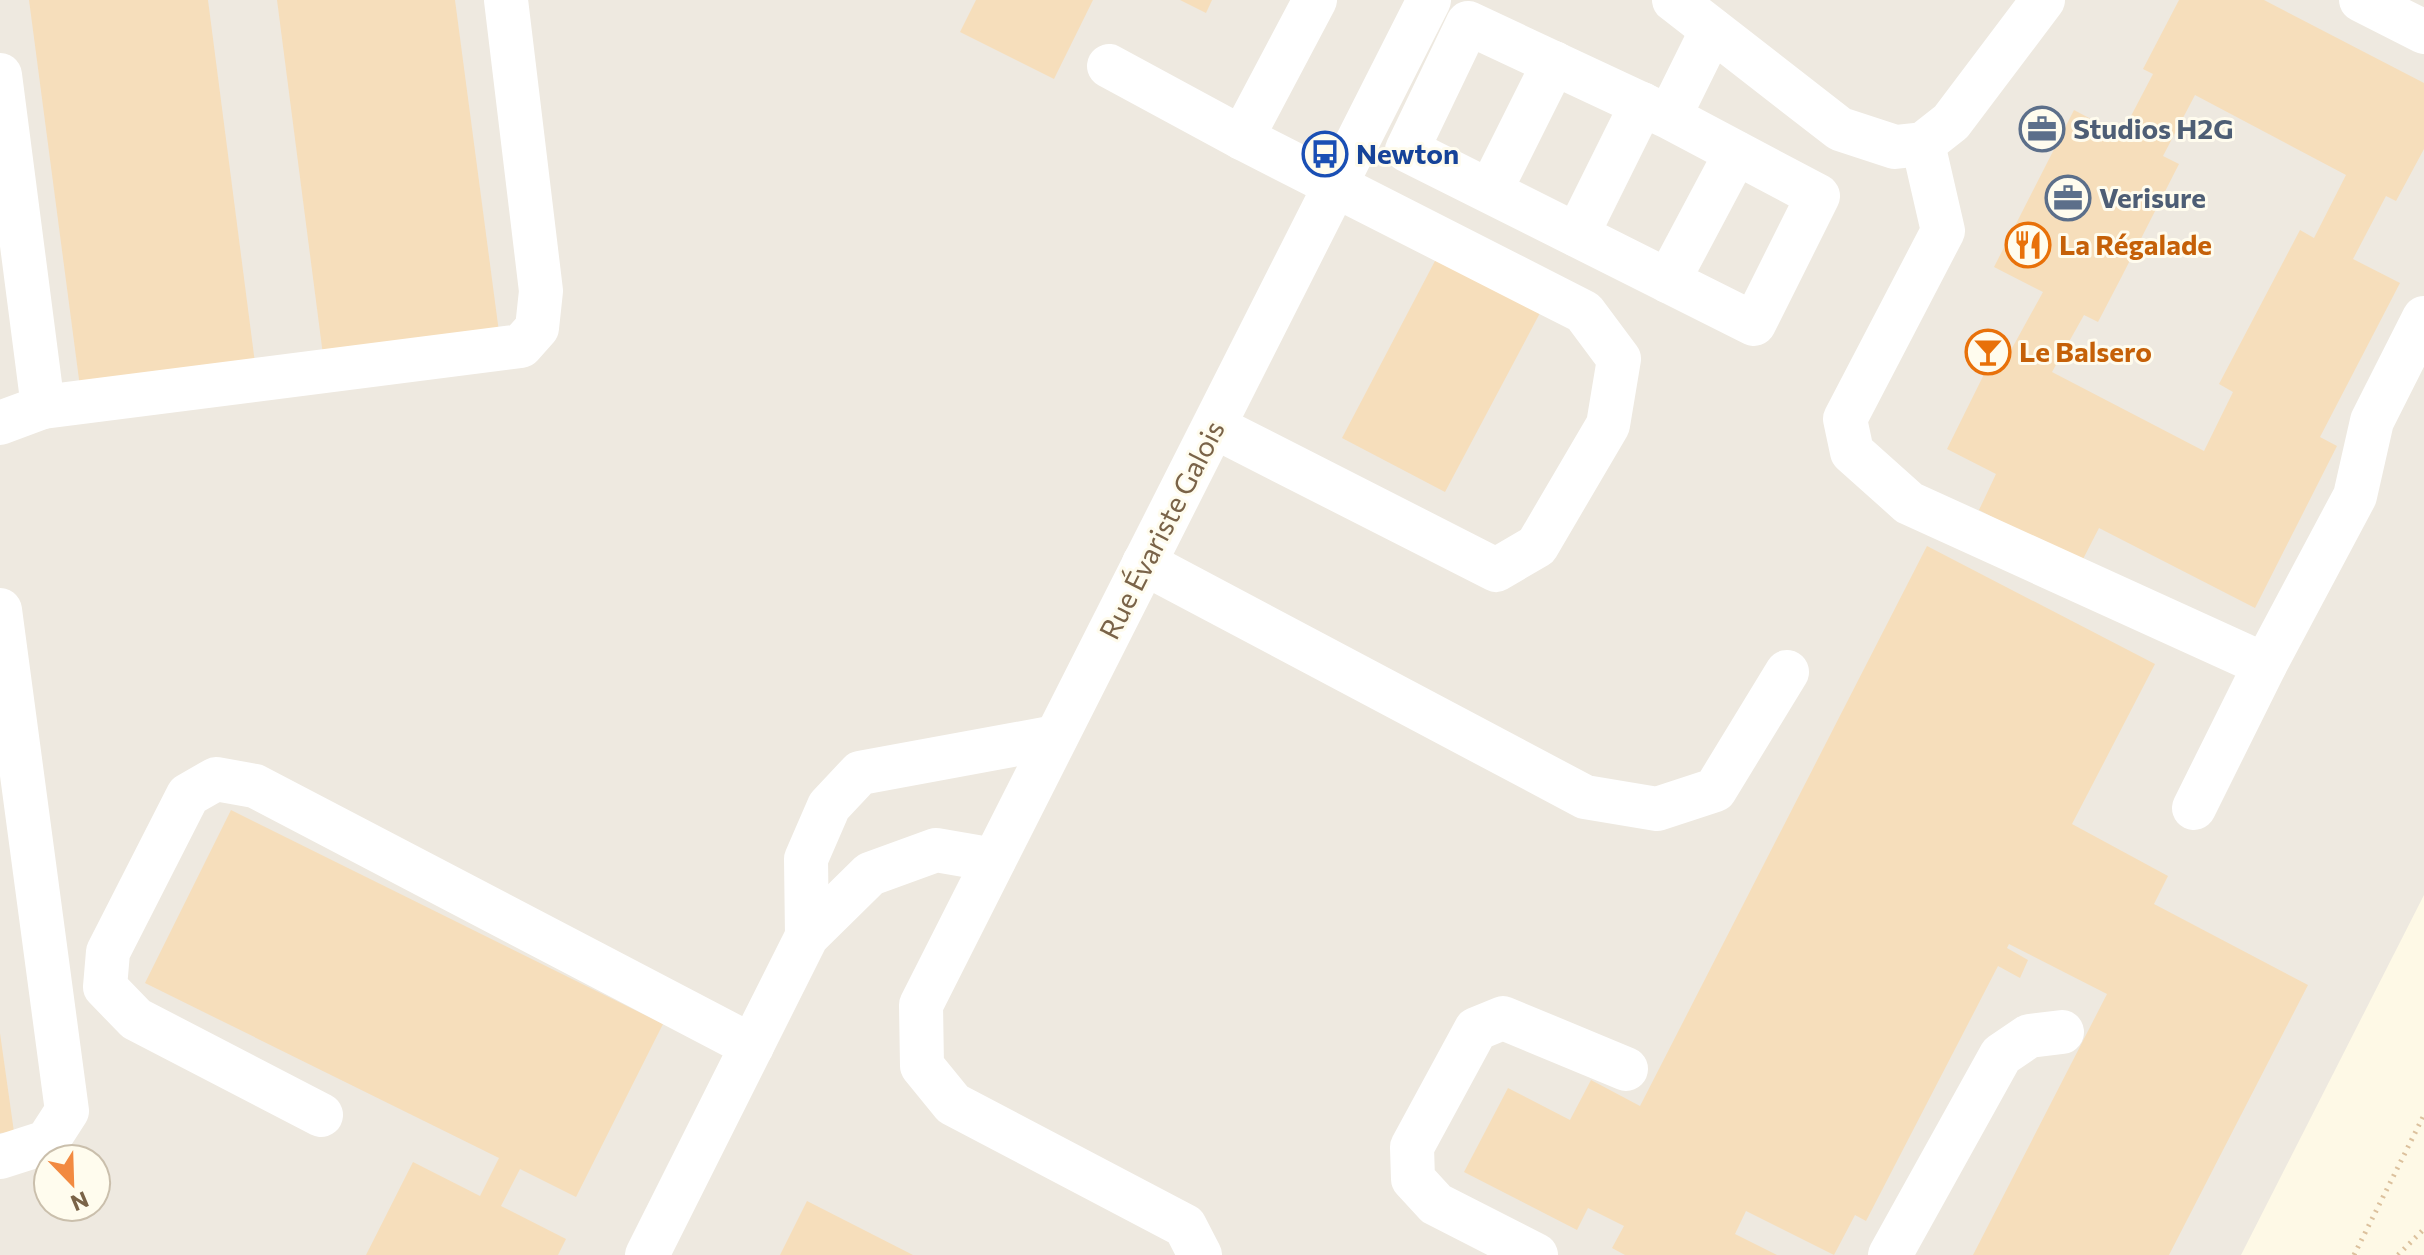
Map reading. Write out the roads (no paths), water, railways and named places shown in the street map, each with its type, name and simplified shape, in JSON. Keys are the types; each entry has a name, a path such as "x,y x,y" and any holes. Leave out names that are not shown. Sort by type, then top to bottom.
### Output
{"street":[{"path":"0,423 43,407 521,346 537,328 541,291 506,0"},
{"path":"1242,138 1315,0"},
{"name":"Rue Évariste Galois","path":"1200,1255 1185,1226 953,1104 922,1066 921,1005 1429,0"},
{"path":"1674,0 1840,129 1895,147 1923,144 1951,122 2043,0"},
{"path":"2361,0 2424,32"},
{"path":"1468,23 1656,110 1818,196 1754,324 1407,150 1468,23"},
{"path":"1577,235 1656,110 1712,30"},
{"path":"1490,191 1554,63"},
{"path":"1109,66 1242,138 1584,312 1619,359 1608,425 1537,546 1496,570 1215,427"},
{"path":"0,75 43,407"},
{"path":"1923,144 1943,231 1845,419 1852,452 1909,503 2265,665"},
{"path":"1668,281 1736,153"},
{"path":"2194,808 2265,665 2355,496 2372,421 2424,318"},
{"path":"1144,563 1585,797 1657,809 1715,790 1787,672"},
{"path":"0,610 67,1111 47,1142 0,1157"},
{"path":"807,936 806,859 829,806 860,773 1056,737"},
{"path":"321,1115 136,1019 105,987 108,952 188,795 216,779 255,786 752,1046"},
{"path":"647,1255 807,936 870,874 936,850 994,860"},
{"path":"1536,1255 1436,1204 1413,1179 1412,1147 1476,1029 1503,1018 1626,1069"},
{"path":"1890,1255 2001,1055 2029,1036 2062,1032"}],"place":[{"name":"Studios H2G","path":"2042,129"},
{"name":"Newton","path":"1325,154"},
{"name":"Verisure","path":"2068,198"},
{"name":"La Régalade","path":"2028,245"},
{"name":"Le Balsero","path":"1988,352"}]}
